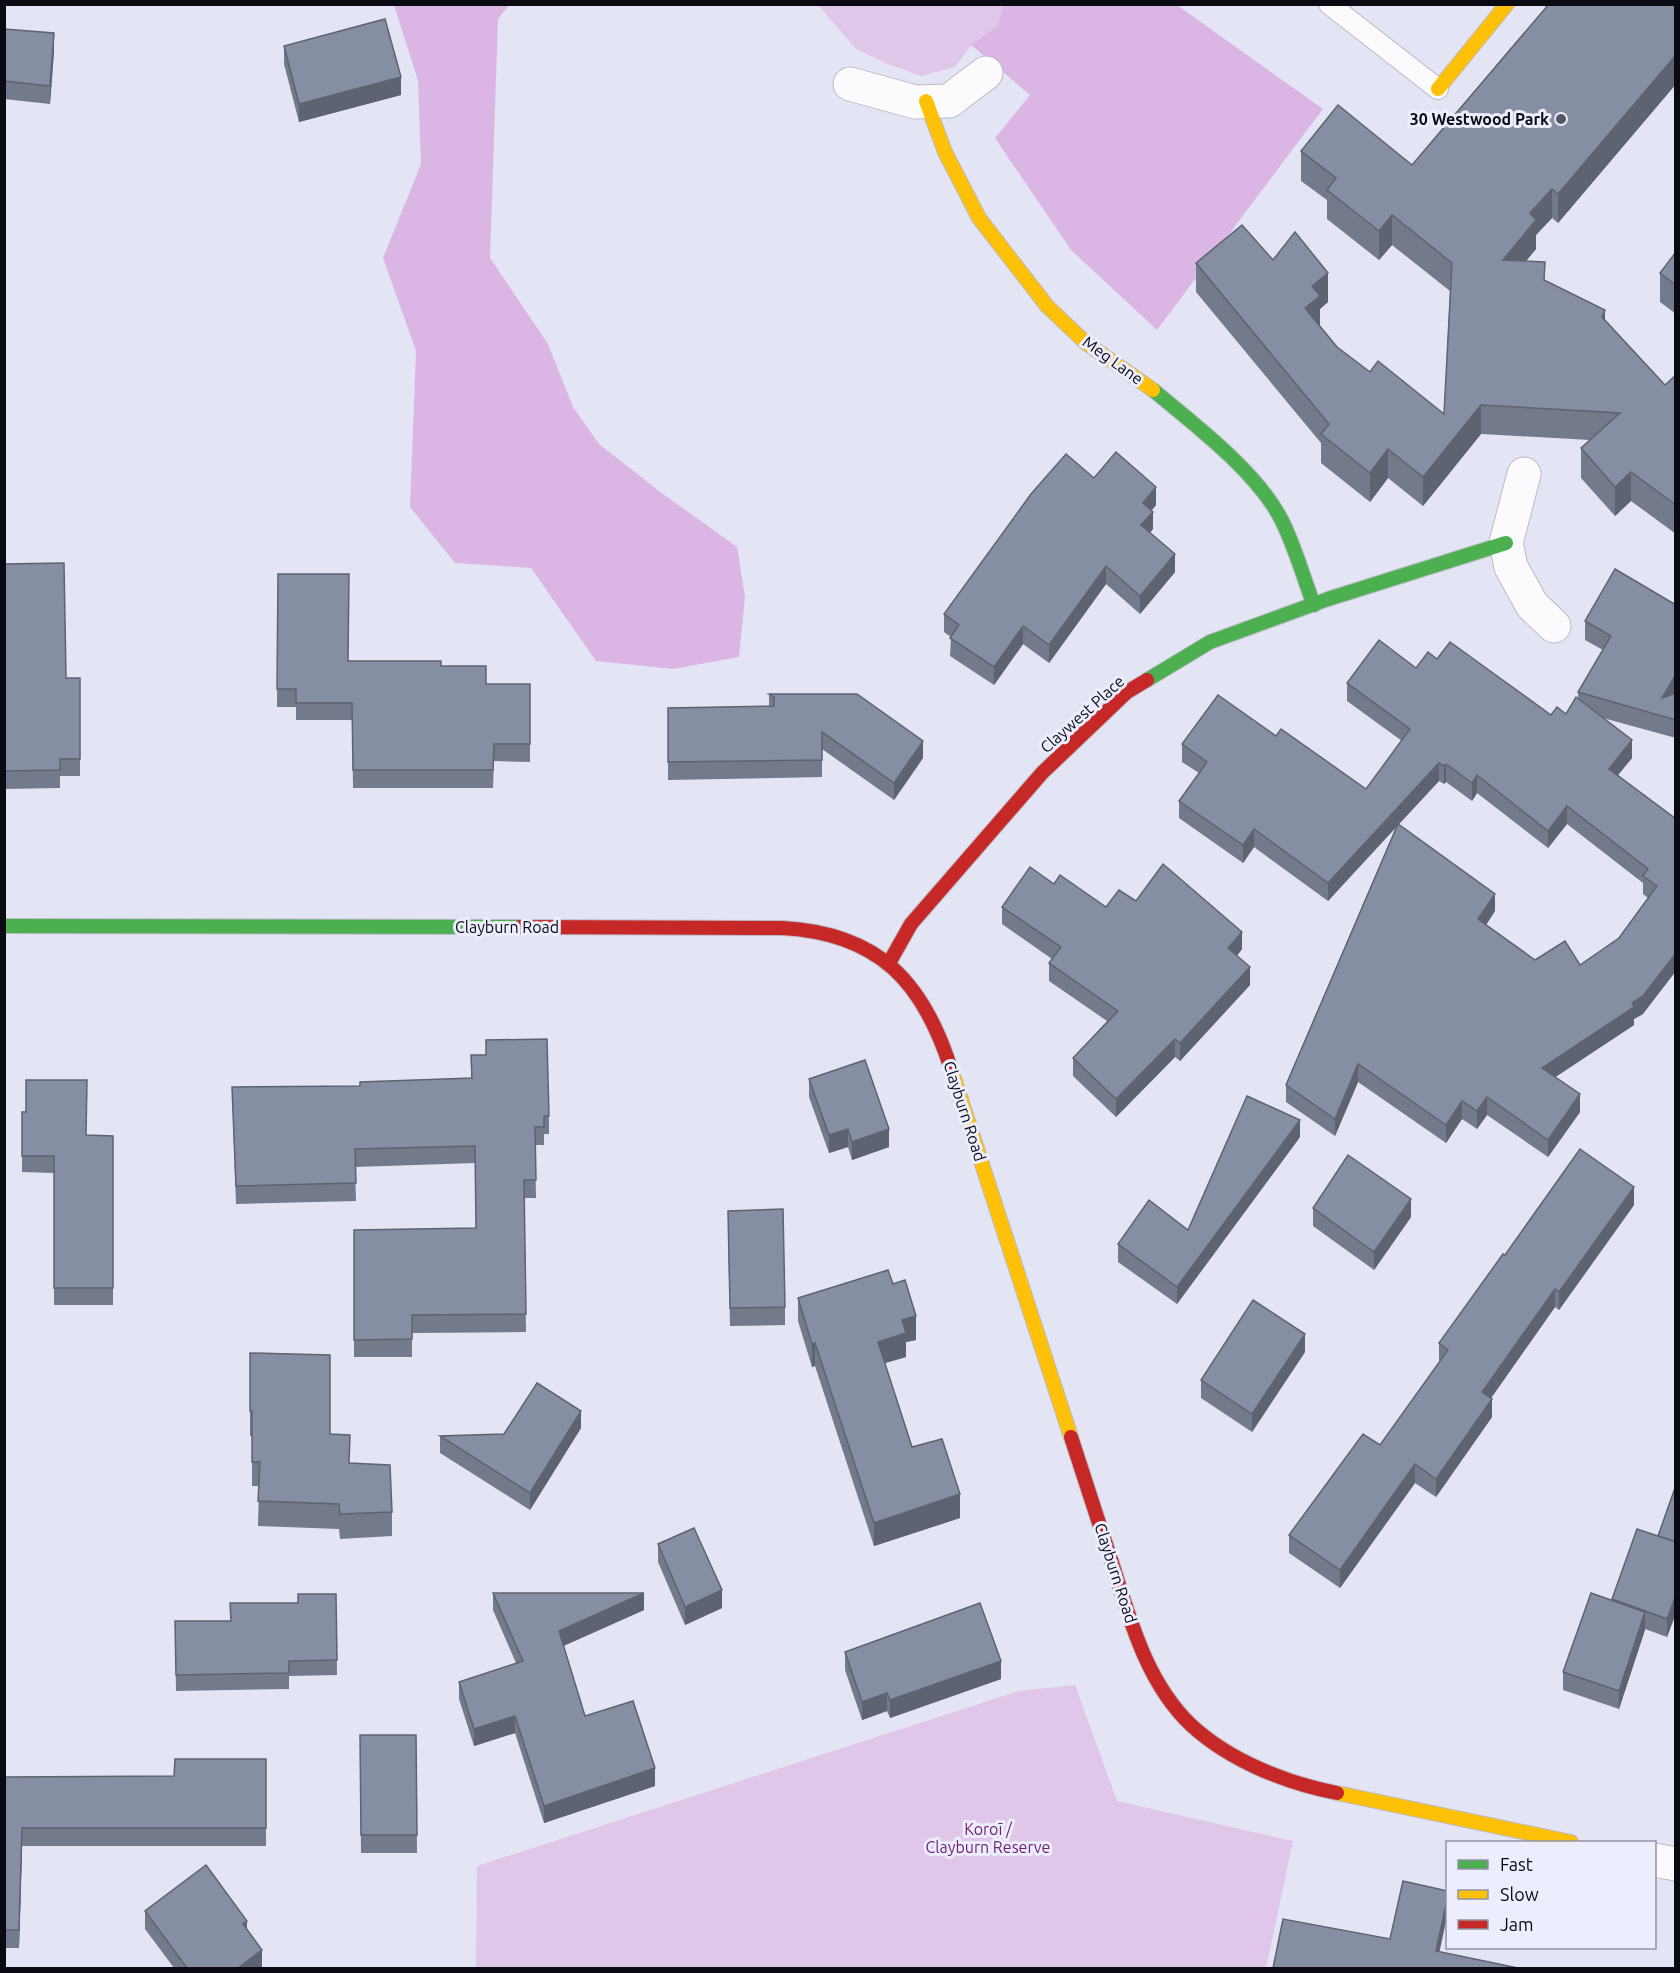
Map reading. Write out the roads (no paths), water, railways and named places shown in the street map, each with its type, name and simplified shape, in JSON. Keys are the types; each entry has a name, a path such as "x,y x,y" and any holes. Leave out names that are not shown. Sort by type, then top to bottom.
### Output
{"street":[{"path":"1438,89 1507,4"},
{"path":"850,84 915,102 949,100 986,73"},
{"name":"Meg Lane","path":"926,101 945,152 979,218 1047,306 1086,342 1151,388 1196,426 1257,484 1281,519 1314,605"},
{"path":"1524,474 1506,543 1511,567 1532,605 1554,626"},
{"name":"Claywest Place","path":"889,963 911,924 1042,773 1127,692 1210,642 1314,605 1506,543"},
{"name":"Clayburn Road","path":"4,926 804,930 837,938 889,963 909,984 927,1009 942,1041 1136,1637 1160,1687 1190,1724 1219,1748 1306,1787 1566,1841"},
{"path":"1656,1860 1676,1864"}],"lane":[{"path":"1329,4 1438,89"}],"place":[{"name":"30 Westwood Park","path":"1561,119"}],"park label":[{"name":"Koroī / Clayburn Reserve","path":"988,1838"}]}
